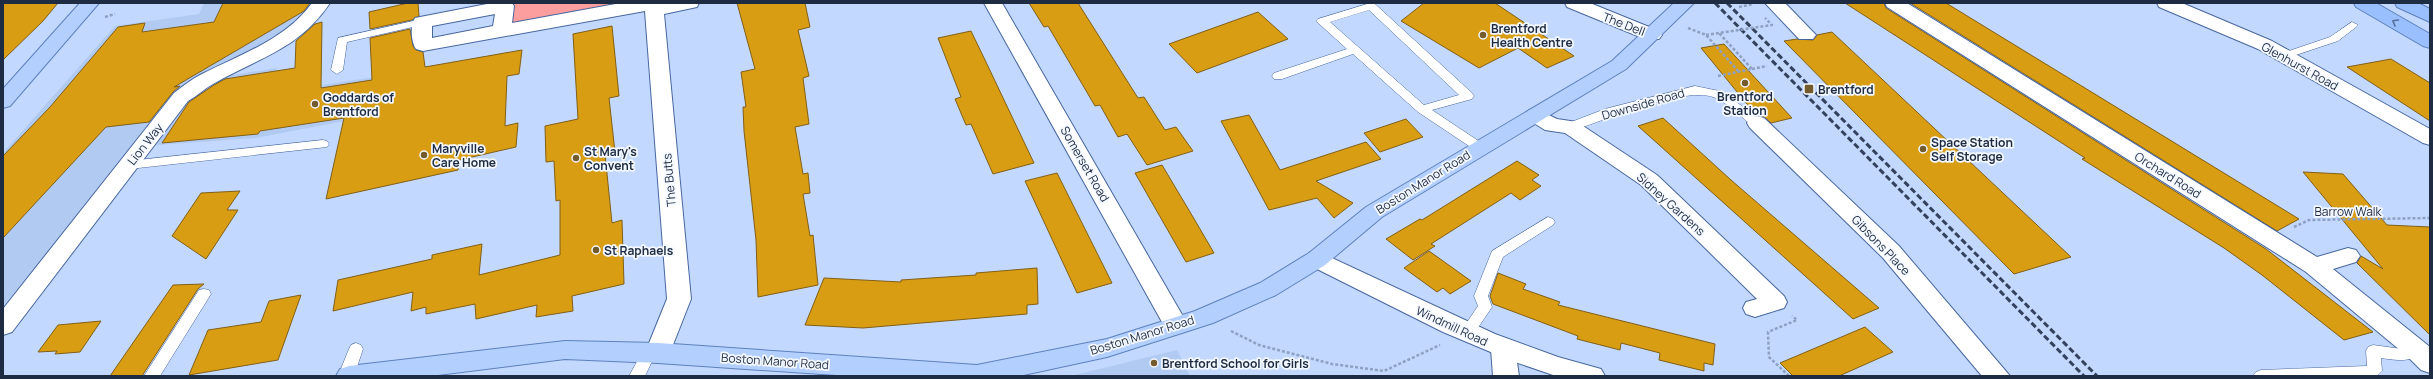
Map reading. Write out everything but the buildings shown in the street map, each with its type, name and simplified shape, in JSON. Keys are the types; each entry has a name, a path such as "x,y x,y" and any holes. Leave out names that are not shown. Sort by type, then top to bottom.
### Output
{"highway":[{"path":"2363,3 2430,42"},
{"path":"2404,3 2430,16"}],"main road":[{"path":"3,102 10,88 90,3"},
{"name":"Boston Manor Road","path":"349,376 430,371 457,363 565,350 653,353 977,375 1107,348 1176,324 1204,317 1268,289 1317,259 1374,212 1479,147 1619,65 1652,35 1681,14"}],"street":[{"name":"Lion Way","path":"3,326 181,97 207,79 261,52 291,34 314,16 321,3"},
{"path":"422,22 505,6 502,29 653,5 690,3"},
{"name":"Somerset Road","path":"993,3 1176,324"},
{"name":"The Dell","path":"1574,3 1652,35"},
{"name":"Orchard Road","path":"1894,3 2314,266 2423,356"},
{"name":"Glenhurst Road","path":"2166,3 2265,45 2430,138"},
{"name":"The Butts","path":"653,5 679,299 653,353"},
{"path":"1769,11 1806,35"},
{"name":"Sidney Gardens","path":"1536,115 1552,125 1570,127 1649,180 1765,305"},
{"name":"Gibsons Place","path":"1757,123 1891,252 1997,376"},
{"path":"2314,266 2348,256"},
{"name":"Windmill Road","path":"1317,259 1466,334 1553,367 1592,376"},
{"path":"1503,349 1506,376"}],"lane":[{"path":"1422,109 1468,96 1371,6 1322,21 1422,109 1479,147"},
{"path":"337,70 342,40 422,22"},
{"path":"2284,56 2334,39 2352,25"},
{"path":"1278,76 1355,50"},
{"name":"Downside Road","path":"1570,127 1609,112 1695,90 1720,95 1757,123"},
{"path":"129,165 323,144"},
{"path":"1466,334 1485,307 1481,296 1497,254 1548,222"},
{"path":"152,376 204,294"},
{"path":"346,376 356,349"},
{"path":"2261,376 2375,371 2373,352 2423,356"},
{"path":"637,376 653,353"}],"path":[{"path":"1739,7 1759,3"},
{"path":"1706,35 1772,25 1769,11"},
{"path":"1681,14 1706,35 1739,72"},
{"path":"1719,34 1752,69"},
{"path":"1695,90 1707,78 1767,66"},
{"name":"Barrow Walk","path":"2271,240 2309,220 2430,218"},
{"path":"1765,305 1797,320 1768,332 1769,357 1789,376"},
{"path":"1204,317 1259,345 1332,364 1384,371 1466,334"}],"shaded area":[{"path":"204,3 321,3 314,16 208,79 277,68 269,93 408,72 397,111 256,138 143,146 3,326 3,153 115,26 199,14"},
{"path":"506,3 652,3 502,29"},
{"name":"Brentford School for Girls","path":"1177,350 1190,376 1071,376"}],"railway":[{"path":"1715,3 2084,376"},
{"path":"1727,3 2097,376"}],"place":[{"name":"Brentford Health Centre","path":"1483,35"},
{"name":"Brentford Station","path":"1745,83"},
{"name":"Brentford","path":"1809,89"},
{"name":"Goddards of Brentford","path":"315,104"},
{"name":"Space Station Self Storage","path":"1923,149"},
{"name":"Maryville Care Home","path":"424,155"},
{"name":"St Mary's Convent","path":"576,158"},
{"name":"St Raphaels","path":"596,250"},
{"name":"Brentford School for Girls","path":"1154,363"}]}
